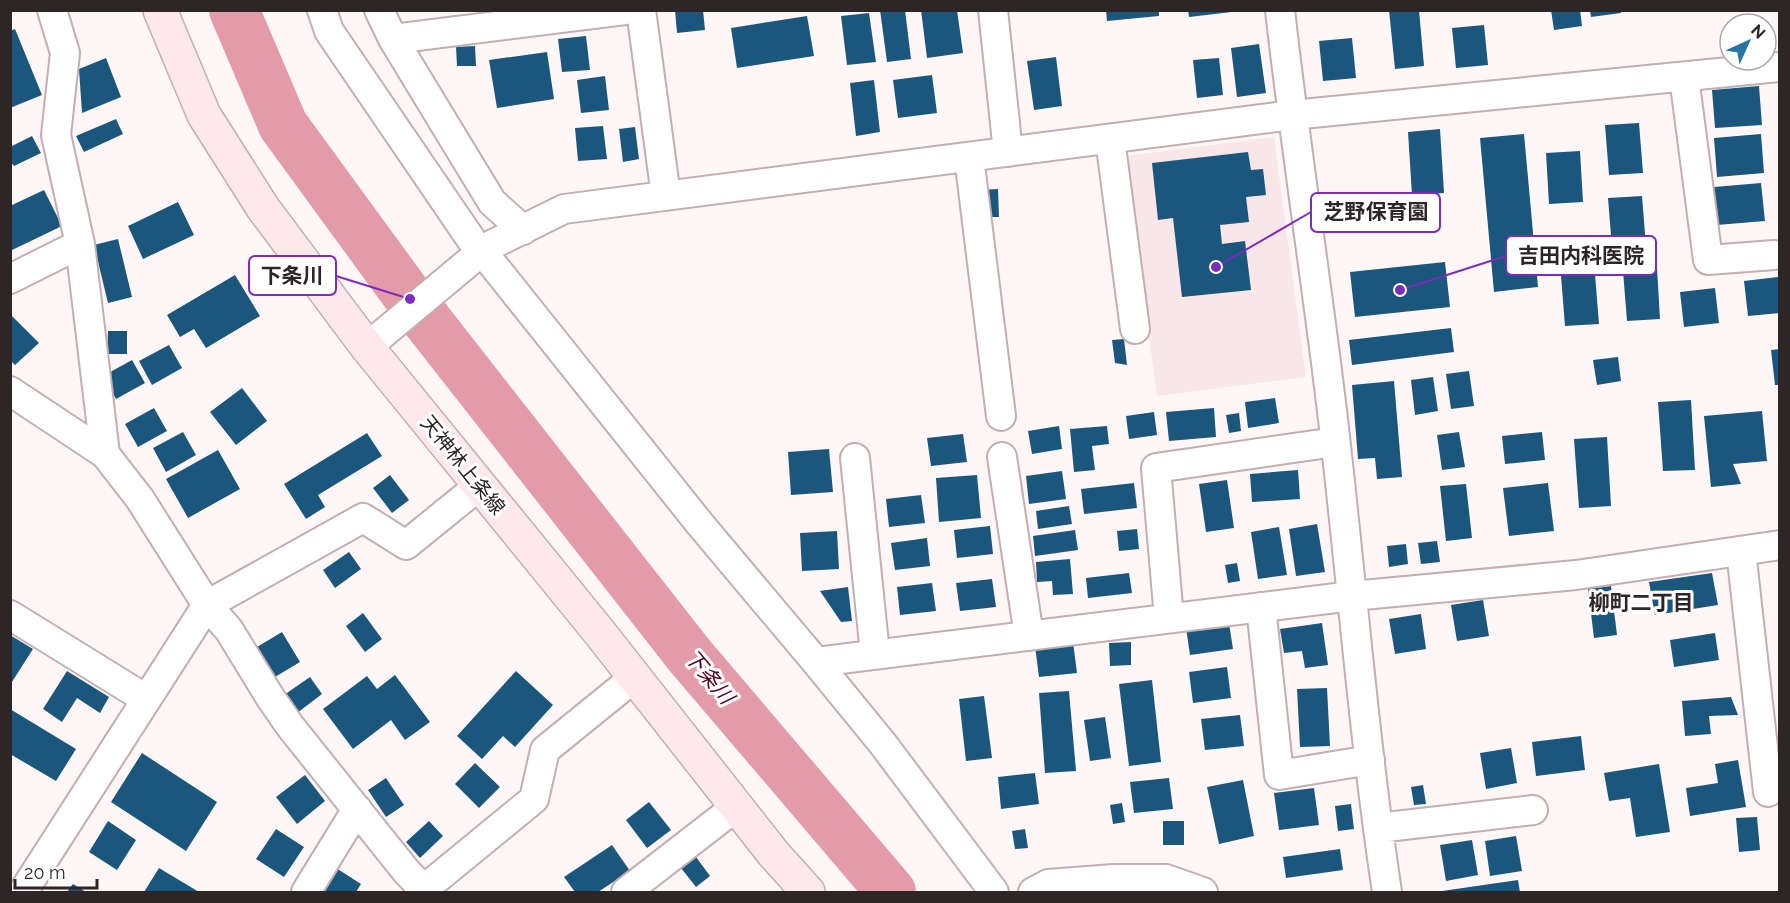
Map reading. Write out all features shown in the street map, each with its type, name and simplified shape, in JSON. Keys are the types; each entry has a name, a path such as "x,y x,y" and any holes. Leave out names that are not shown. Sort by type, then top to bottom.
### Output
{"main road":[{"name":"天神林上条線","path":"160,10 204,115 263,208 367,347 635,677 773,853 808,892"}],"street":[{"path":"52,10 65,53 56,135 80,244 105,454"},
{"path":"322,10 329,31 478,254 883,744 994,892"},
{"path":"379,10 393,39 492,202 523,230"},
{"path":"393,39 625,10"},
{"path":"641,10 666,196"},
{"path":"993,10 1008,152"},
{"path":"1280,10 1335,441 1357,650 1387,892"},
{"path":"367,347 478,254 564,209 1292,115 1779,67"},
{"path":"1684,77 1708,260 1774,255"},
{"path":"1110,138 1135,329"},
{"path":"969,157 1001,416"},
{"path":"10,279 80,244"},
{"path":"10,390 105,454 140,499 207,605 229,630 290,726 424,891 534,799 545,750 635,677"},
{"path":"1169,618 1156,468 1335,441"},
{"path":"1002,457 1029,636"},
{"path":"855,458 875,654"},
{"path":"23,892 207,605 363,518 406,544 480,484"},
{"path":"816,662 1352,596 1576,575 1779,545"},
{"path":"1741,551 1768,792"},
{"path":"1261,607 1278,775 1370,760"},
{"path":"10,615 146,699"},
{"path":"627,892 737,806"},
{"path":"306,892 357,809"},
{"path":"1378,828 1533,810"},
{"path":"1033,892 1048,884 1114,879 1166,879 1203,892"}],"shaded area":[{"path":"1274,137 1306,377 1157,396 1125,156"}],"building":[{"path":"675,10 703,10 705,30 677,33"},
{"path":"880,10 905,10 911,59 887,62"},
{"path":"921,10 957,10 963,53 927,58"},
{"path":"1106,10 1159,10 1159,16 1107,21"},
{"path":"1188,10 1232,10 1232,12 1189,17"},
{"path":"1389,10 1419,10 1424,66 1395,69"},
{"path":"1551,10 1580,10 1582,26 1554,30"},
{"path":"1590,10 1621,10 1621,13 1591,17"},
{"path":"869,13 876,62 847,65 841,16"},
{"path":"807,16 814,56 737,68 731,28"},
{"path":"1484,25 1488,65 1456,68 1452,28"},
{"path":"15,29 42,95 10,108 10,31"},
{"path":"586,36 590,70 562,72 558,39"},
{"path":"1352,38 1356,78 1323,81 1319,41"},
{"path":"1259,44 1266,93 1237,97 1231,48"},
{"path":"475,46 476,66 457,66 456,47"},
{"path":"547,52 554,99 497,108 489,60"},
{"path":"1056,57 1062,106 1034,110 1027,61"},
{"path":"106,58 121,97 82,113 79,69"},
{"path":"1219,58 1223,95 1197,98 1193,60"},
{"path":"932,75 937,113 898,118 893,80"},
{"path":"605,76 609,110 581,113 577,80"},
{"path":"874,80 880,132 856,136 850,83"},
{"path":"1759,86 1762,125 1715,128 1712,90"},
{"path":"116,119 123,134 84,152 76,136"},
{"path":"1639,123 1643,173 1609,175 1605,125"},
{"path":"603,126 607,159 578,161 575,128"},
{"path":"635,127 639,159 623,162 619,129"},
{"path":"1440,129 1444,193 1412,195 1408,132"},
{"path":"1524,134 1538,287 1494,292 1480,138"},
{"path":"1761,134 1764,173 1717,177 1714,138"},
{"path":"32,136 41,153 14,166 10,161 10,147"},
{"path":"1580,151 1583,202 1549,204 1546,153"},
{"path":"1248,152 1251,170 1263,169 1266,195 1246,197 1249,222 1220,225 1222,244 1245,241 1251,290 1182,297 1173,218 1158,220 1152,163"},
{"path":"1761,183 1765,221 1717,225 1714,187"},
{"path":"998,189 999,217 979,217 978,190"},
{"path":"44,190 62,226 10,251 10,206"},
{"path":"1642,196 1646,246 1612,248 1608,198"},
{"path":"178,202 194,235 143,259 128,226"},
{"path":"118,239 132,297 108,303 94,245"},
{"path":"1445,262 1450,307 1355,317 1350,272"},
{"path":"1657,268 1660,319 1627,321 1623,271"},
{"path":"1595,274 1599,324 1565,326 1561,276"},
{"path":"235,275 260,316 206,348 194,329 180,337 167,315"},
{"path":"1778,277 1780,313 1748,316 1744,281"},
{"path":"1715,288 1719,323 1684,327 1680,292"},
{"path":"10,314 39,343 15,365 10,360"},
{"path":"1451,328 1454,352 1352,365 1349,340"},
{"path":"108,331 127,331 127,354 107,354"},
{"path":"1124,339 1127,365 1115,363 1112,340"},
{"path":"169,345 182,368 152,385 139,361"},
{"path":"1780,349 1780,385 1775,385 1771,350"},
{"path":"1618,357 1621,381 1597,385 1593,360"},
{"path":"132,360 145,383 116,399 103,376"},
{"path":"1469,371 1474,406 1451,409 1446,374"},
{"path":"1433,377 1438,411 1415,415 1411,380"},
{"path":"1394,381 1402,477 1377,479 1375,458 1358,459 1352,385"},
{"path":"242,388 267,421 236,445 210,412"},
{"path":"1275,398 1279,423 1248,428 1245,402"},
{"path":"1691,400 1695,470 1663,471 1658,402"},
{"path":"154,408 167,431 138,447 125,424"},
{"path":"1214,408 1216,437 1169,441 1166,412"},
{"path":"1762,411 1767,461 1733,464 1741,484 1711,487 1704,416"},
{"path":"1154,412 1157,435 1129,439 1126,416"},
{"path":"1239,413 1241,431 1229,433 1226,415"},
{"path":"1059,426 1062,449 1032,454 1028,431"},
{"path":"1107,426 1109,444 1092,446 1095,470 1074,472 1070,429"},
{"path":"183,432 196,455 166,472 153,448"},
{"path":"1459,432 1465,467 1442,470 1437,435"},
{"path":"1542,432 1545,460 1505,464 1502,436"},
{"path":"367,433 382,456 318,495 325,507 306,519 284,484"},
{"path":"963,434 967,462 931,466 927,438"},
{"path":"1607,437 1611,506 1579,508 1574,439"},
{"path":"829,449 833,492 791,495 788,452"},
{"path":"218,450 240,489 188,518 166,479"},
{"path":"1298,470 1300,499 1252,502 1250,474"},
{"path":"1062,471 1066,499 1029,504 1026,476"},
{"path":"390,475 409,500 392,513 373,488"},
{"path":"977,475 981,518 939,522 936,478"},
{"path":"1227,480 1234,528 1206,532 1199,484"},
{"path":"1134,483 1137,508 1084,514 1081,489"},
{"path":"1548,483 1554,531 1509,536 1503,488"},
{"path":"1466,484 1472,538 1446,541 1440,486"},
{"path":"921,495 925,523 889,527 886,499"},
{"path":"1069,506 1072,524 1038,529 1036,511"},
{"path":"1317,524 1325,572 1296,576 1289,529"},
{"path":"990,526 993,554 957,558 954,530"},
{"path":"1279,527 1287,575 1258,579 1251,532"},
{"path":"1137,529 1139,549 1119,551 1117,531"},
{"path":"1075,530 1078,550 1035,556 1033,536"},
{"path":"837,531 839,569 802,571 800,533"},
{"path":"927,538 930,566 895,570 891,543"},
{"path":"1437,541 1440,562 1421,564 1418,543"},
{"path":"1406,544 1408,564 1389,567 1387,546"},
{"path":"349,552 361,569 335,588 323,570"},
{"path":"1070,559 1073,594 1053,595 1052,581 1037,582 1036,562"},
{"path":"1237,563 1240,581 1228,583 1225,565"},
{"path":"1129,573 1132,593 1088,598 1086,578"},
{"path":"1712,573 1718,605 1655,615 1649,582"},
{"path":"992,579 996,607 960,611 956,583"},
{"path":"932,583 936,611 900,615 897,587"},
{"path":"1611,586 1617,635 1594,638 1588,589"},
{"path":"848,587 852,621 841,622 820,591"},
{"path":"1483,600 1489,636 1457,641 1451,605"},
{"path":"363,613 382,639 365,652 346,626"},
{"path":"1421,614 1426,649 1395,654 1389,619"},
{"path":"1229,623 1233,649 1190,655 1186,628"},
{"path":"1322,623 1328,665 1305,668 1302,651 1284,653 1280,629"},
{"path":"282,632 300,662 275,677 257,647"},
{"path":"1715,633 1719,660 1674,667 1670,640"},
{"path":"10,635 33,649 10,685"},
{"path":"1073,642 1077,673 1039,677 1035,646"},
{"path":"1131,642 1131,665 1110,666 1109,643"},
{"path":"1227,667 1231,698 1193,703 1189,672"},
{"path":"67,671 109,697 100,713 77,698 62,722 43,709"},
{"path":"516,671 553,705 515,747 503,736 482,759 457,736"},
{"path":"395,675 430,722 405,740 391,720 353,749 323,709 367,676 377,689"},
{"path":"310,677 322,694 297,713 284,695"},
{"path":"1152,680 1161,762 1129,766 1119,684"},
{"path":"1327,688 1330,746 1300,747 1297,689"},
{"path":"1069,691 1076,771 1045,773 1039,693"},
{"path":"984,696 992,758 966,761 959,699"},
{"path":"1731,697 1738,715 1709,716 1711,734 1685,736 1682,701"},
{"path":"10,709 76,749 56,781 10,754"},
{"path":"1240,715 1244,746 1205,750 1201,719"},
{"path":"1105,717 1111,758 1090,761 1084,720"},
{"path":"1581,736 1585,770 1536,776 1532,742"},
{"path":"1511,748 1517,783 1486,789 1480,753"},
{"path":"142,753 217,802 186,851 111,802"},
{"path":"1738,760 1746,807 1690,816 1686,788 1718,783 1715,764"},
{"path":"475,763 500,787 479,808 455,784"},
{"path":"1659,764 1670,832 1636,837 1630,798 1609,801 1604,773"},
{"path":"1035,773 1039,804 1001,809 998,777"},
{"path":"305,775 325,801 297,824 276,797"},
{"path":"386,778 404,805 386,817 368,790"},
{"path":"1169,778 1173,809 1134,813 1130,782"},
{"path":"1243,780 1254,836 1219,844 1207,787"},
{"path":"1423,785 1426,804 1414,805 1411,787"},
{"path":"1314,788 1319,825 1279,830 1274,793"},
{"path":"649,802 671,830 647,848 626,820"},
{"path":"1122,803 1125,822 1113,824 1110,805"},
{"path":"1351,804 1354,829 1338,831 1335,806"},
{"path":"1757,817 1760,850 1739,852 1736,818"},
{"path":"108,821 136,840 117,870 89,852"},
{"path":"429,821 443,836 420,858 406,842"},
{"path":"1163,821 1184,821 1184,845 1163,845"},
{"path":"276,829 304,847 284,877 256,859"},
{"path":"1025,829 1028,848 1015,849 1012,831"},
{"path":"1516,836 1522,871 1490,876 1485,841"},
{"path":"1472,840 1478,875 1446,881 1440,845"},
{"path":"612,845 630,871 598,892 575,892 564,877"},
{"path":"1340,849 1343,870 1286,878 1283,857"},
{"path":"696,857 710,876 696,887 681,868"},
{"path":"333,866 361,884 356,892 316,892"},
{"path":"159,868 199,892 144,892"},
{"path":"1518,880 1520,892 1442,892 1442,891"},
{"path":"73,884 86,892 67,892"}],"waterway":[{"name":"下条川","path":"234,10 283,125 410,299 690,656 891,892"}],"place":[{"name":"芝野保育園","path":"1216,267"},
{"name":"吉田内科医院","path":"1400,290"},
{"name":"下条川","path":"410,299"}],"district":[{"name":"柳町二丁目","path":"1641,603"}]}
